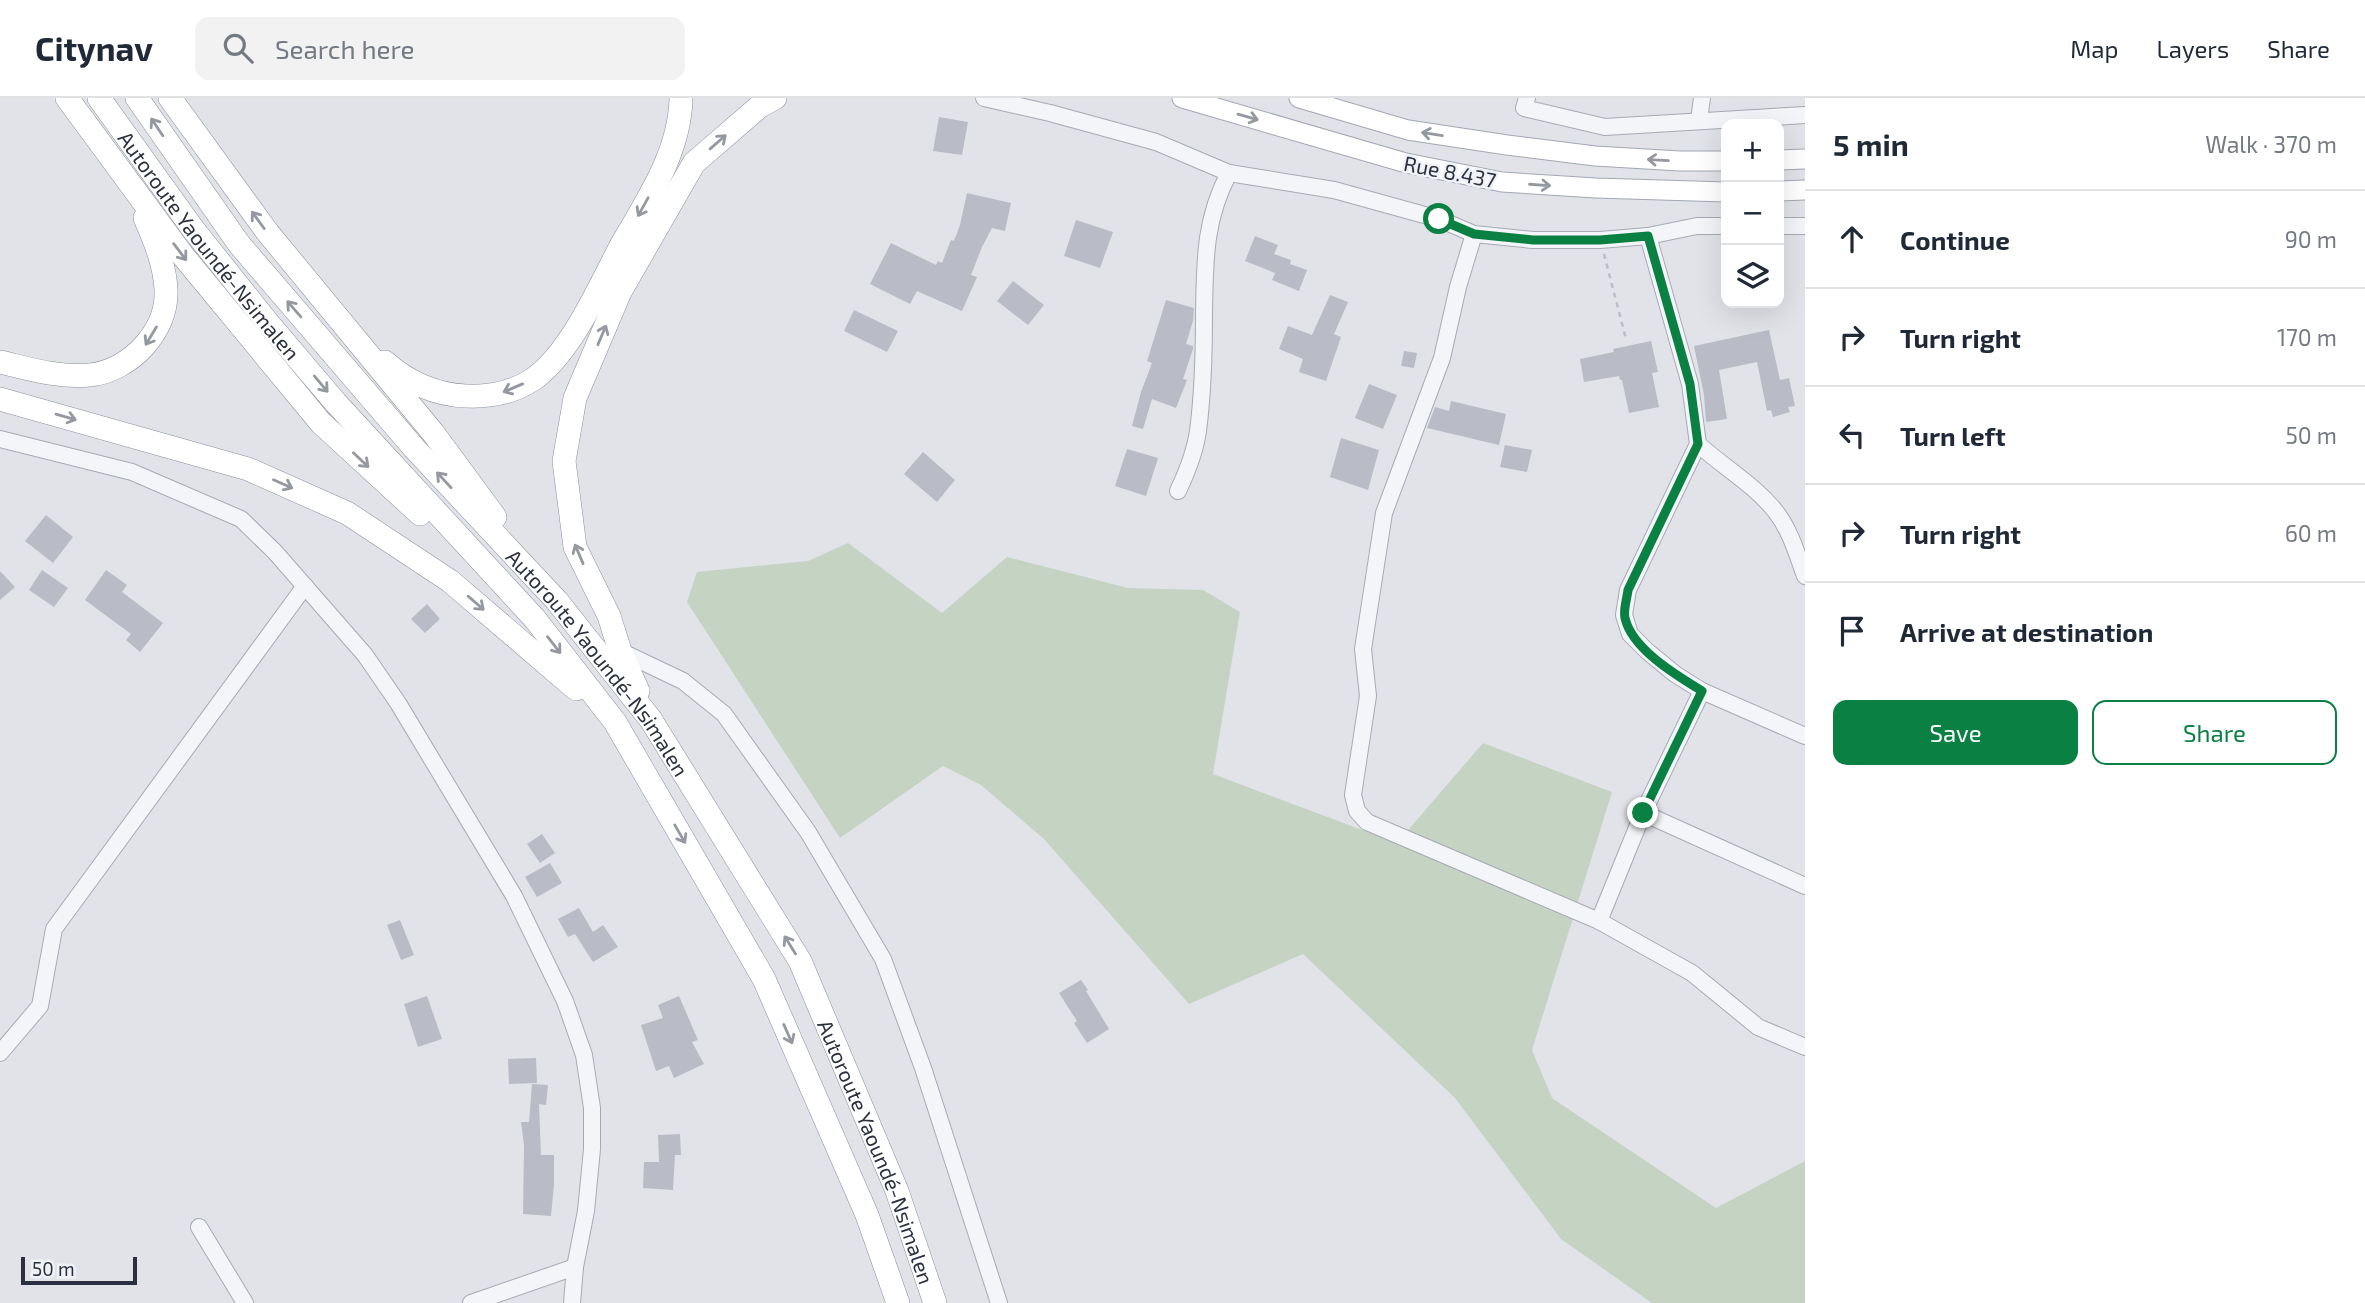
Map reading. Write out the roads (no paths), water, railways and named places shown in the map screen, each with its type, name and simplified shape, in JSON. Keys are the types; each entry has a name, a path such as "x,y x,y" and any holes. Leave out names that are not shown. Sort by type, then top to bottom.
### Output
{"highway":[{"path":"67,98 184,257 321,423 535,619"},
{"name":"Autoroute Yaoundé-Nsimalen","path":"99,98 193,229 268,323 336,403 535,619 615,722 764,979 867,1215 898,1303"},
{"name":"Autoroute Yaoundé-Nsimalen","path":"137,98 239,244 414,448 557,601 651,720 800,961 897,1191 936,1303"},
{"path":"170,98 268,233 434,434 557,601"},
{"path":"346,328 397,373 449,396 477,397 506,392 532,380 553,360 573,333 663,172 676,133 681,98"},
{"path":"651,720 620,651 609,616 575,547 564,461 575,398 620,292 694,163 760,106 775,98"},
{"path":"0,362 57,375 92,375 119,368 145,347 161,320 167,293 163,267 143,214 112,161"},
{"path":"0,399 248,469 347,513 450,581 615,722"}],"main road":[{"name":"Rue 8.437","path":"1182,98 1406,163 1502,182 1721,192"},
{"name":"Rue 8.437","path":"1299,98 1408,130 1507,145 1595,156 1721,161"},
{"path":"1784,160 1805,159"},
{"path":"1784,191 1805,190"}],"street":[{"path":"984,98 1156,142 1229,173 1334,190 1439,219 1474,234 1533,240 1600,240 1648,236 1697,226 1721,226"},
{"path":"1527,98 1524,108 1605,127 1805,115"},
{"path":"1699,120 1702,98"},
{"path":"1178,492 1192,458 1198,431 1207,235 1219,193 1229,173"},
{"path":"1784,226 1805,226"},
{"path":"1474,234 1458,287 1442,358 1384,513 1363,649 1368,696 1353,795 1357,811 1367,822 1599,921 1692,973 1758,1027 1805,1047"},
{"path":"1648,236 1690,384 1698,444 1628,590 1624,615 1630,634 1675,674 1702,691 1805,736"},
{"path":"0,439 132,472 241,519 275,552 365,655 411,724 514,896 565,1001 584,1055 592,1108 592,1149 572,1303"},
{"path":"1698,444 1752,488 1777,514 1790,536 1805,576"},
{"path":"0,1053 40,1006 54,929 305,586"},
{"path":"620,651 683,681 724,714 808,832 883,959 923,1068 999,1303"},
{"path":"1599,921 1643,813 1702,691"},
{"path":"1643,813 1805,886"},
{"path":"199,1227 245,1303"},
{"path":"471,1303 575,1267"}]}
